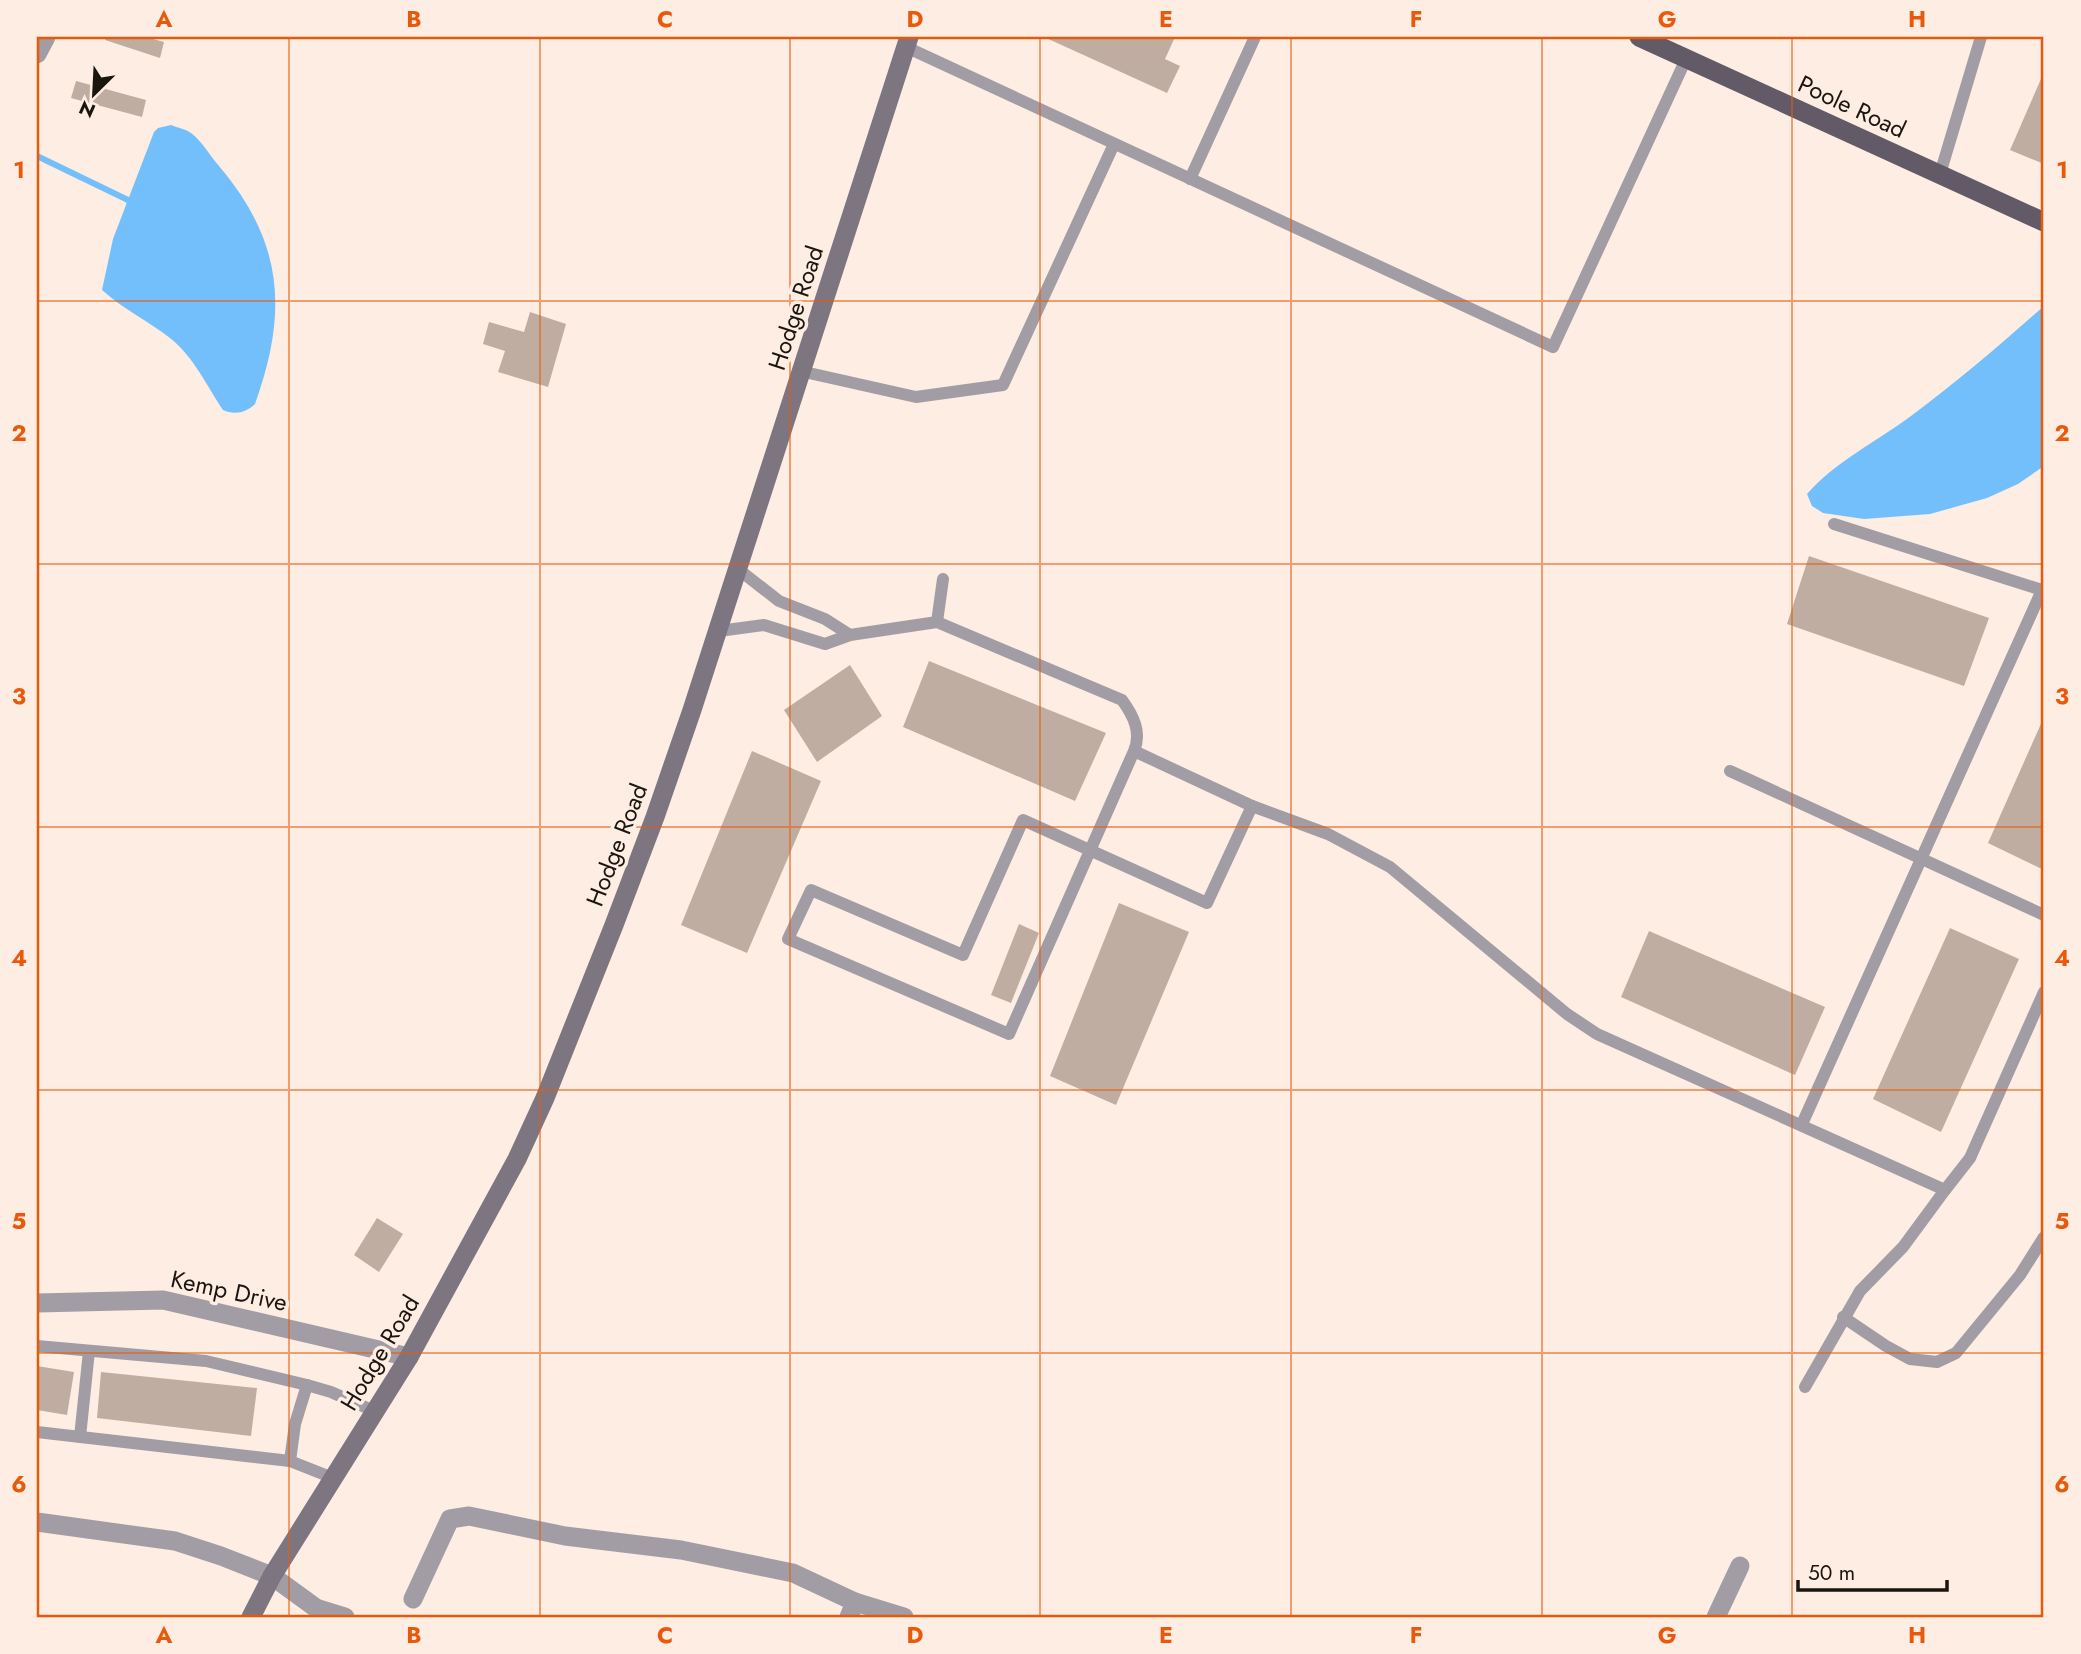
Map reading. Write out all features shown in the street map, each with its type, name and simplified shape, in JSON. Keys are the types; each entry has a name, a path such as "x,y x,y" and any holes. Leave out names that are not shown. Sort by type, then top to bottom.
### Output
{"main road":[{"name":"Poole Road","path":"1639,37 2044,222"},
{"name":"Hodge Road","path":"251,1617 272,1576 409,1357 513,1167 545,1098 655,817 719,631 800,371 908,42"}],"street":[{"path":"37,54 46,37"},
{"name":"Kemp Drive","path":"37,1303 163,1300 409,1357"},
{"path":"413,1599 450,1519 469,1516 565,1536 681,1550 793,1573 852,1609 904,1617"},
{"path":"37,1522 175,1541 272,1576 317,1613 345,1617"},
{"path":"1716,1617 1740,1566"}],"lane":[{"path":"1190,179 1255,37"},
{"path":"1940,174 1980,37"},
{"path":"908,42 1114,144 1553,347 1686,59"},
{"path":"800,371 916,397 1003,385 1114,144"},
{"path":"1802,1124 2043,591 1834,524"},
{"path":"738,569 779,601 825,620 850,635"},
{"path":"937,622 943,579"},
{"path":"719,631 764,625 825,644 850,635 937,622 1122,700 1131,713 1139,740 1134,751 1090,851 1009,1034 789,939 810,890 962,955 1023,820 1090,851 1208,903 1252,807"},
{"path":"1134,751 1252,807 1328,834 1390,867 1567,1014 1597,1034 1945,1190"},
{"path":"1730,771 2044,915"},
{"path":"1805,1387 1860,1291 1903,1247 1970,1158 2044,992"},
{"path":"1843,1317 1910,1359 1937,1362 1956,1353 2020,1275 2044,1237"},
{"path":"37,1346 206,1361 331,1392 374,1411"},
{"path":"80,1437 89,1351"},
{"path":"290,1461 295,1424 307,1385"},
{"path":"37,1432 290,1461 333,1478"}],"water":[{"path":"171,125 187,130 195,136 219,166 241,195 257,223 268,251 274,279 272,339 266,371 255,404 240,412 223,410 193,362 178,345 102,290 113,239 154,132 158,128"},
{"path":"2044,306 2044,466 2018,484 1987,498 1930,514 1864,519 1823,513 1812,506 1807,494 1818,482 1928,403"}],"building":[{"path":"106,37 146,37 164,42 160,58 105,40"},
{"path":"1044,37 1175,37 1165,59 1180,66 1167,93"},
{"path":"2044,72 2044,164 2010,150"},
{"path":"76,81 146,100 142,117 71,98"},
{"path":"530,312 566,324 548,387 498,372 505,351 483,344 489,322 524,332"},
{"path":"1809,556 1989,618 1964,686 1787,624"},
{"path":"929,661 1106,733 1075,801 903,727"},
{"path":"850,665 882,716 817,762 784,710"},
{"path":"2044,717 2044,870 1988,843"},
{"path":"752,751 821,781 747,953 681,925"},
{"path":"1119,903 1189,932 1116,1105 1050,1076"},
{"path":"1019,924 1039,933 1011,1003 991,995"},
{"path":"1950,928 2019,959 1941,1132 1873,1099"},
{"path":"1649,931 1825,1007 1795,1075 1621,997"},
{"path":"377,1218 403,1234 379,1272 354,1255"},
{"path":"37,1366 74,1372 67,1415 37,1410"},
{"path":"101,1372 257,1388 251,1436 97,1418"}],"waterway":[{"path":"37,156 128,200 131,204"}]}
